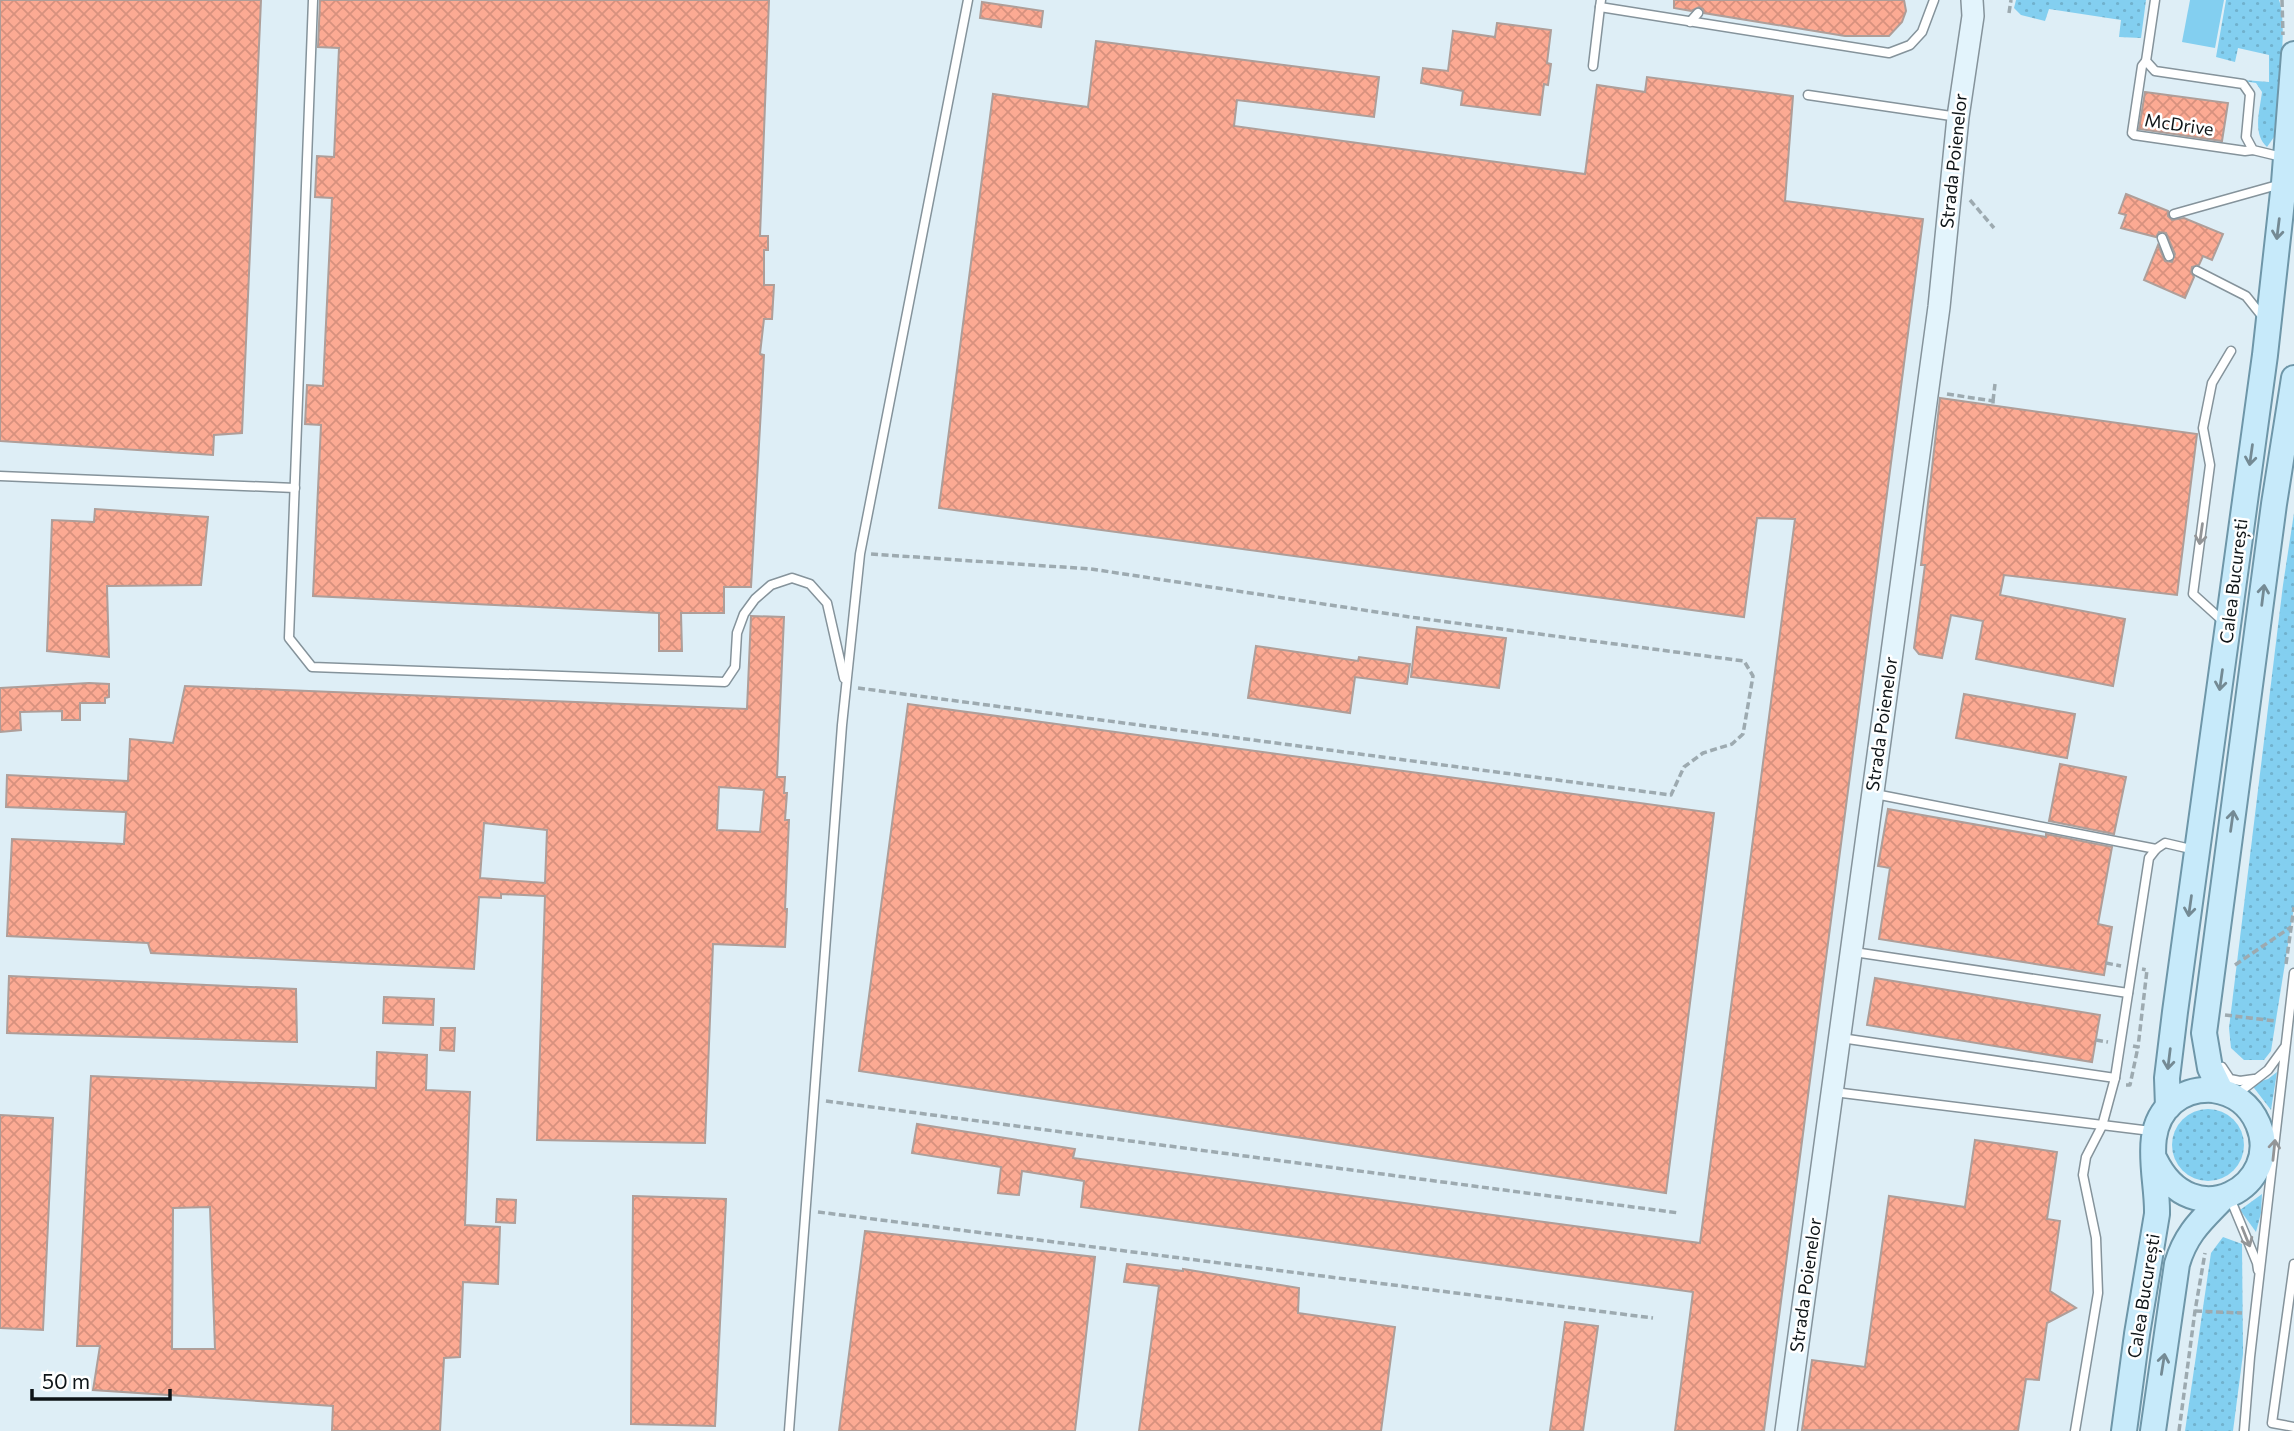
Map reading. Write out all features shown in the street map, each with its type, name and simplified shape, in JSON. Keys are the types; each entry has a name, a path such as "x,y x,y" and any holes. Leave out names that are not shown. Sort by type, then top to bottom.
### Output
{"main road":[{"name":"Calea București","path":"2168,1107 2167,1078 2268,324 2284,183 2294,54"},
{"name":"Calea București","path":"2260,1130 2246,1105 2228,1094 2210,1069 2204,1033 2280,496 2294,378"},
{"path":"2154,1131 2159,1118 2179,1097 2207,1090 2228,1094"},
{"path":"2260,1130 2261,1158"},
{"name":"Calea București","path":"2124,1431 2157,1214 2152,1146 2154,1131"},
{"name":"Calea București","path":"2153,1431 2177,1264 2182,1246 2189,1233 2226,1196 2240,1189 2253,1176 2261,1158"},
{"path":"2154,1160 2168,1182 2189,1196 2206,1199 2226,1196"}],"street":[{"name":"Strada Poienelor","path":"1786,1431 1939,307 1958,117 1977,5"}],"lane":[{"path":"313,0 289,638 312,667 725,682 735,667 737,633 744,614 755,599 771,585 792,578 810,584 827,603 846,686"},
{"path":"789,1431 846,686 860,554 968,0"},
{"path":"1593,66 1601,4 1690,22 1770,30 1889,52 1910,45 1922,32 1934,0"},
{"path":"2155,0 2146,61 2155,71 2243,85 2250,94 2246,137 2253,150 2286,158"},
{"path":"1690,22 1698,13"},
{"name":"McDrive","path":"2146,61 2142,66 2132,133 2134,135 2253,150"},
{"path":"1808,95 1958,117"},
{"path":"2174,214 2284,183"},
{"path":"2162,238 2169,256"},
{"path":"2197,271 2246,296 2268,324"},
{"path":"2228,626 2193,594 2210,465 2203,428 2212,383 2231,351"},
{"path":"0,476 295,488"},
{"path":"1872,794 2156,849"},
{"path":"2075,1431 2098,1293 2096,1238 2083,1175 2086,1157 2102,1126 2115,1078 2149,858 2165,843 2198,851"},
{"path":"1851,951 2128,993"},
{"path":"2244,1431 2294,973"},
{"path":"2204,1033 2211,1051 2230,1079 2254,1079"},
{"path":"1840,1038 2115,1078"},
{"path":"2228,1094 2268,1070 2286,1045"},
{"path":"1833,1092 2154,1131"},
{"path":"2260,1130 2273,1121 2278,1107"},
{"path":"2261,1158 2269,1192"},
{"path":"2226,1196 2257,1263 2259,1280"},
{"path":"2294,1264 2272,1423 2294,1427"}],"path":[{"path":"2009,13 2011,0"},
{"path":"1967,196 1994,228"},
{"path":"1947,394 1993,403 1995,384"},
{"path":"846,686 1671,795 1684,767 1703,753 1732,744 1742,734 1753,676 1744,661 1410,617 1091,569 860,554"},
{"path":"2232,957 2230,969 2291,927"},
{"path":"2225,1003 2224,1015 2278,1021"},
{"path":"814,1100 1679,1213"},
{"path":"805,1210 1653,1318"},
{"path":"2179,1431 2205,1251"},
{"path":"2195,1311 2248,1313"}],"shaded area":[{"path":"2016,0 2146,0 2141,38 2119,37 2121,20 2049,9 2045,21 2021,15 2014,8"},
{"path":"2190,0 2224,0 2215,48 2182,42"},
{"path":"2226,0 2279,0 2283,28 2281,67 2274,137 2267,147 2258,128 2262,92 2256,83 2231,79 2269,82 2269,55 2238,48 2235,62 2216,57"},
{"path":"2294,513 2294,907 2271,1051 2264,1060 2244,1060 2231,1048 2229,1028"},
{"path":"2277,1072 2271,1110 2251,1084 2268,1079"},
{"path":"2215,1109 2234,1119 2242,1131 2242,1159 2234,1171 2222,1179 2201,1181 2182,1171 2174,1159 2172,1138 2182,1119 2194,1111"},
{"path":"2262,1194 2261,1213 2256,1232 2240,1210"},
{"path":"2223,1237 2242,1244 2243,1354 2233,1431 2185,1431 2211,1253"}],"building":[{"path":"0,0 261,0 242,433 214,435 213,455 0,441"},
{"path":"320,0 769,0 760,236 768,236 768,250 764,250 764,285 774,285 772,319 764,319 760,354 764,355 751,587 724,587 724,613 681,613 682,651 659,651 659,613 313,596 321,425 305,424 307,385 323,386 332,198 315,197 317,156 334,157 339,48 318,47"},
{"path":"1674,0 1904,0 1906,11 1902,22 1889,36 1845,36 1704,13 1699,7 1691,11 1674,8"},
{"path":"982,2 1043,11 1041,27 980,18"},
{"path":"1497,23 1551,30 1547,63 1551,64 1548,85 1544,84 1540,115 1461,105 1463,91 1421,83 1423,68 1448,71 1453,31 1495,37"},
{"path":"1096,41 1379,77 1374,117 1237,100 1234,126 1585,174 1597,85 1645,92 1647,77 1793,96 1785,201 1923,219 1764,1431 1675,1431 1693,1292 1081,1207 1084,1181 1022,1171 1019,1195 998,1193 1001,1167 912,1153 917,1124 1075,1149 1073,1158 1700,1243 1795,519 1757,518 1744,617 939,508 993,94 1088,107"},
{"path":"2145,92 2228,103 2222,141 2139,129"},
{"path":"2126,194 2168,211 2172,220 2184,218 2223,234 2212,260 2203,256 2199,265 2192,267 2194,277 2185,298 2144,280 2158,245 2165,261 2172,262 2175,254 2166,233 2159,232 2156,237 2121,228 2126,215 2119,213"},
{"path":"1940,398 2197,434 2177,595 2004,575 2000,595 2125,619 2113,686 1976,659 1983,621 1951,615 1942,658 1919,654 1914,648 1925,565 1921,565"},
{"path":"95,509 208,517 201,585 107,586 109,657 47,651 52,520 94,522"},
{"path":"751,616 784,617 777,777 785,777 785,820 789,820 785,947 713,944 705,1143 537,1140 545,896 501,894 501,898 479,897 474,969 151,953 148,943 7,936 12,839 124,844 126,812 6,807 7,775 128,781 130,739 173,743 185,686 747,709","holes":["719,787 764,790 760,832 717,830","484,823 547,830 545,883 480,878"]},
{"path":"1417,627 1506,638 1499,688 1411,677"},
{"path":"1256,646 1358,661 1359,657 1410,664 1407,684 1355,677 1350,713 1248,698"},
{"path":"109,684 109,697 105,698 105,703 80,703 80,720 62,720 62,711 20,712 21,730 0,732 0,688"},
{"path":"1964,694 2075,714 2067,758 1956,738"},
{"path":"908,704 1714,813 1666,1193 859,1071"},
{"path":"2060,764 2126,777 2114,834 2049,821"},
{"path":"1888,809 2112,847 2098,924 2112,927 2104,975 1879,939 1890,868 1878,866"},
{"path":"9,976 296,989 297,1042 7,1033"},
{"path":"1875,978 2100,1015 2092,1062 1867,1025"},
{"path":"384,997 434,999 433,1025 383,1023"},
{"path":"441,1028 455,1028 454,1051 440,1050"},
{"path":"377,1052 427,1055 426,1090 470,1092 465,1225 500,1227 498,1284 463,1282 460,1357 444,1358 440,1431 332,1431 333,1406 93,1390 100,1346 77,1346 91,1076 376,1088","holes":["210,1207 215,1349 172,1349 173,1208"]},
{"path":"0,1115 53,1118 43,1330 0,1328"},
{"path":"1975,1140 2057,1152 2047,1219 2060,1221 2050,1291 2076,1308 2047,1323 2039,1380 2026,1379 2018,1431 1802,1430 1812,1360 1865,1367 1889,1196 1965,1207"},
{"path":"633,1196 726,1199 715,1426 631,1424"},
{"path":"497,1199 516,1200 515,1223 496,1222"},
{"path":"865,1231 1095,1257 1075,1431 839,1431"},
{"path":"1127,1264 1183,1269 1299,1288 1298,1313 1395,1327 1381,1431 1139,1431 1159,1286 1124,1282"},
{"path":"1565,1322 1598,1326 1583,1431 1550,1431"}]}
